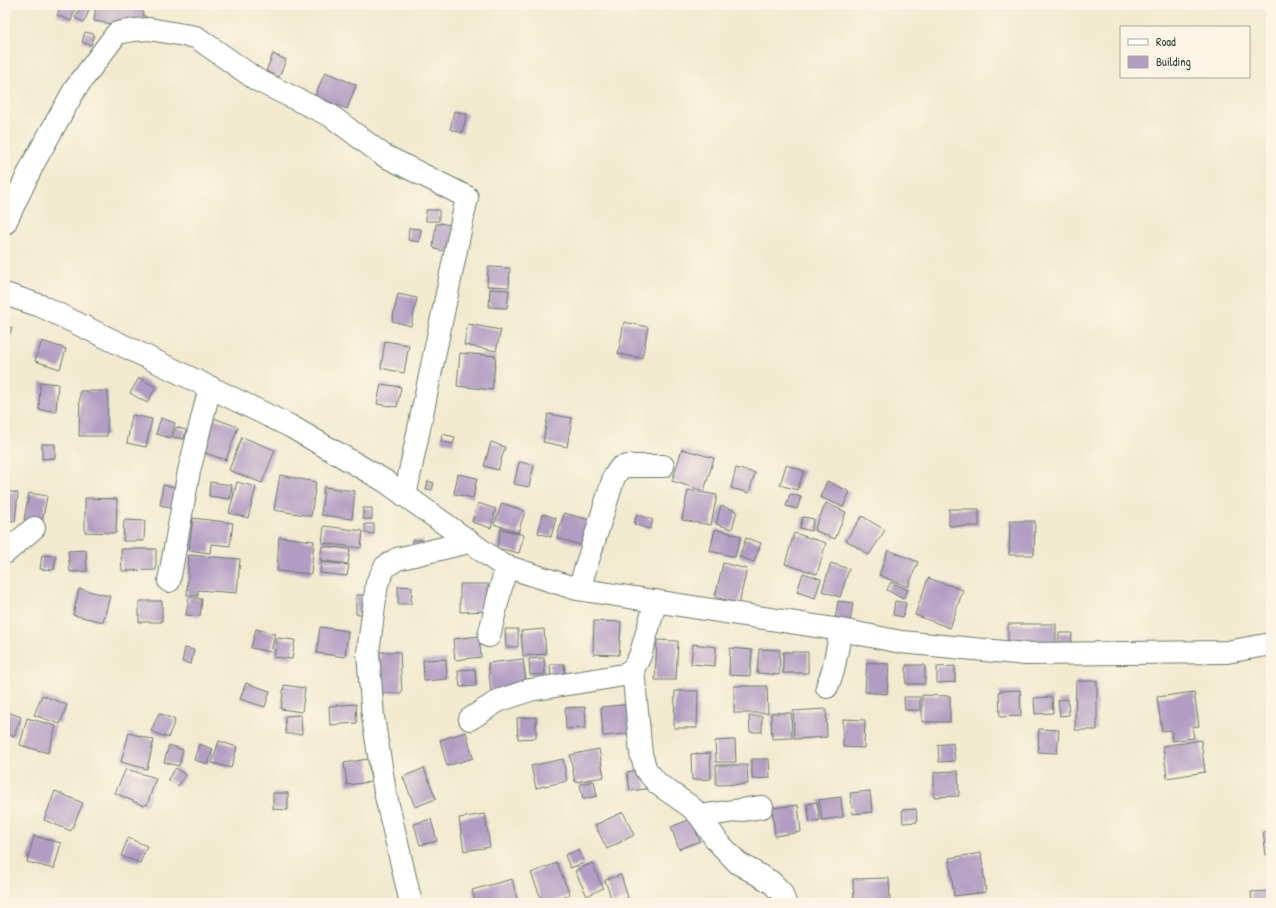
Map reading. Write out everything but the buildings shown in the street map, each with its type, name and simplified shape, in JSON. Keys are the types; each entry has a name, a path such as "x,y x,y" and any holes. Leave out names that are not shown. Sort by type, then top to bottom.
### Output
{"street":[{"path":"5,223 34,162 75,89 117,33 149,29 196,37 257,80 331,116 383,155 466,197 405,496"},
{"path":"5,294 41,306 290,426 385,482 502,565 579,589 841,630 902,642 1025,654 1227,652 1271,644"},
{"path":"168,581 189,471 210,387"},
{"path":"579,589 614,478 620,468 628,466 663,466"},
{"path":"5,553 34,528"},
{"path":"411,903 385,792 373,717 368,653 377,583 385,567 397,559 469,542"},
{"path":"489,636 506,567"},
{"path":"656,601 640,656 633,669 641,754 646,770 658,784 691,807 700,816 717,841 738,863 771,882 781,892 785,903"},
{"path":"827,687 833,671 841,630"},
{"path":"470,718 498,701 530,690 606,678 623,674 633,669"},
{"path":"700,816 762,807"}]}
